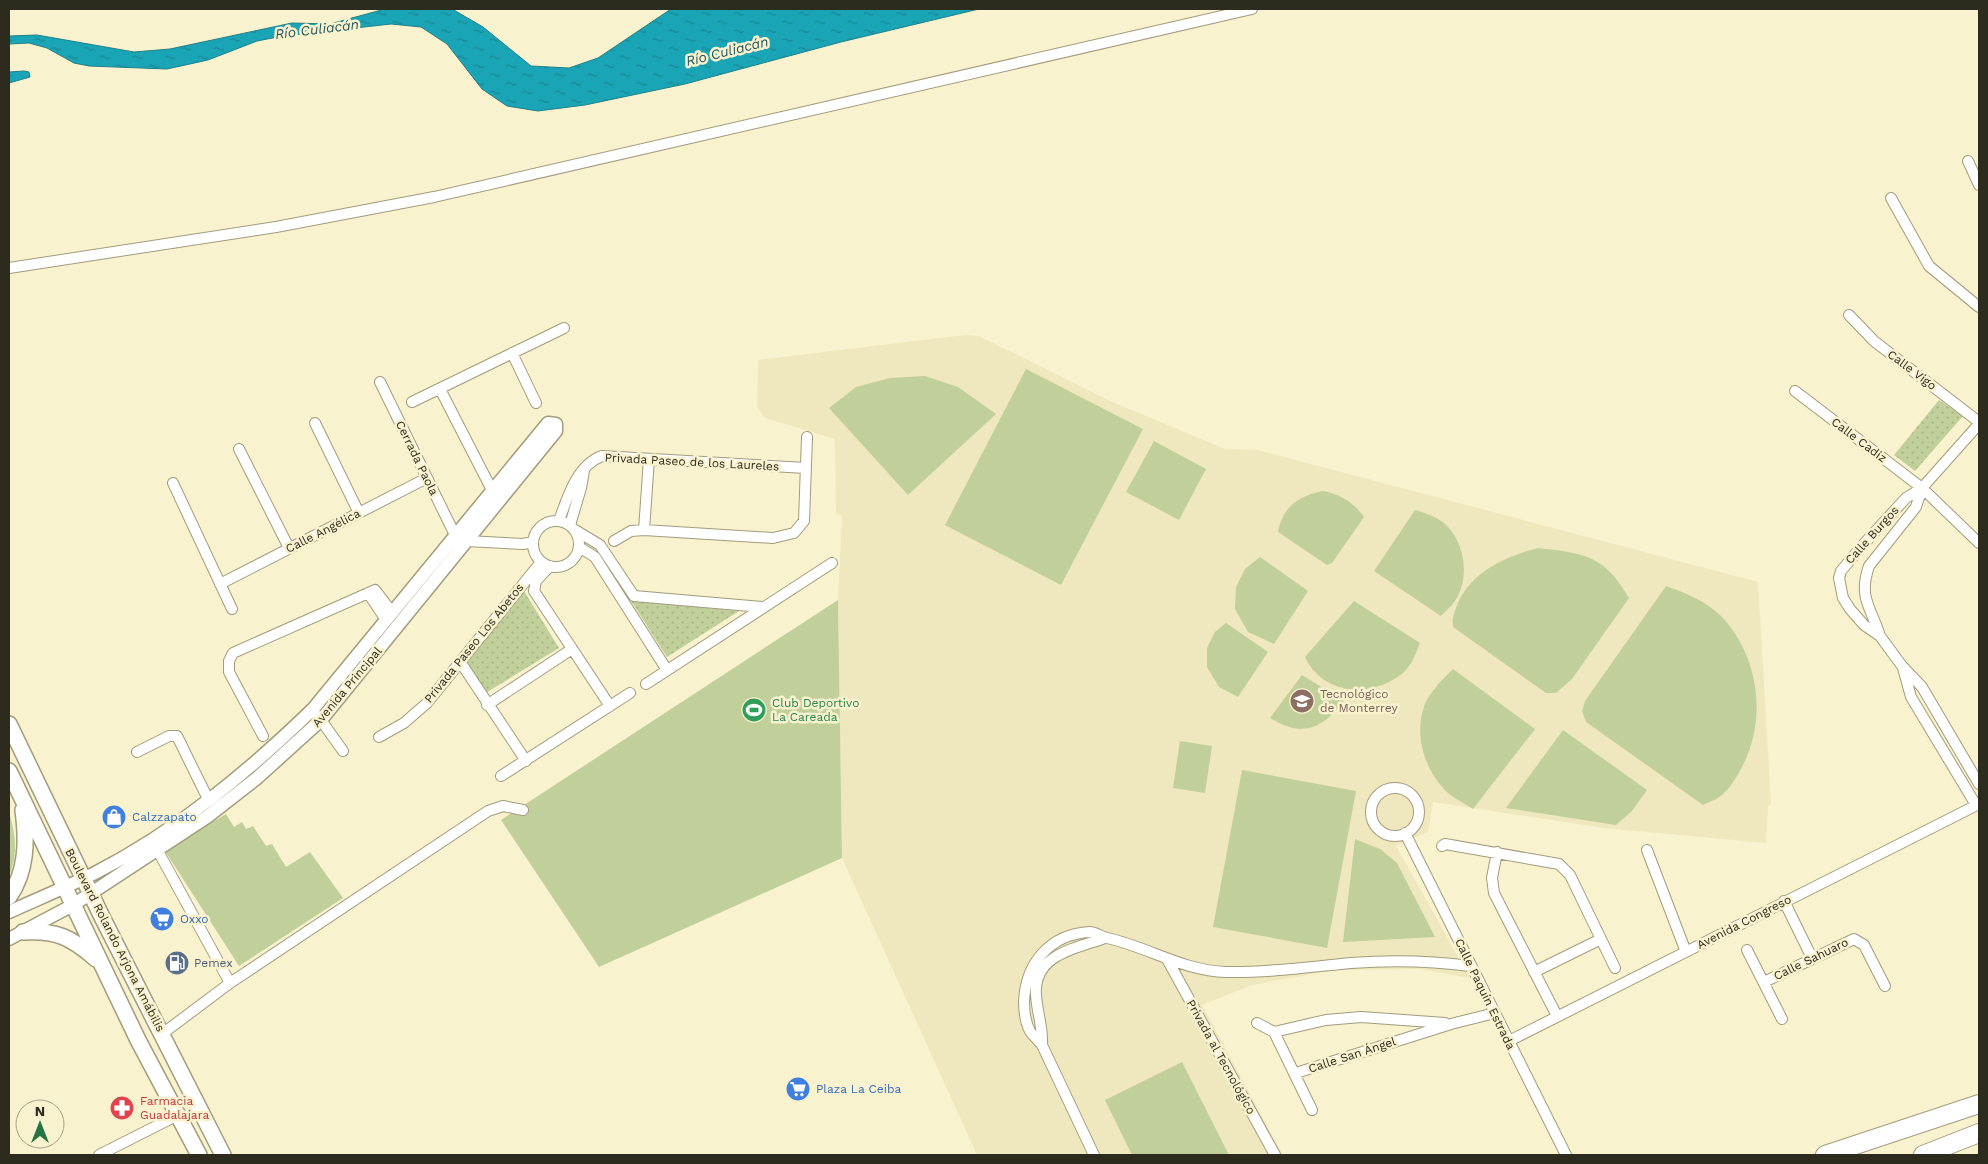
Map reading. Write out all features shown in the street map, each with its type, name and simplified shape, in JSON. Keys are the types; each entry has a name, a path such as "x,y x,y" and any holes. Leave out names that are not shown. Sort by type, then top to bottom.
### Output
{"highway":[{"path":"1825,1155 1979,1104"},
{"path":"1923,1155 1979,1133"}],"main road":[{"name":"Boulevard Rolando Arjona Amábilis","path":"9,724 90,893 223,1155"},
{"name":"Boulevard Rolando Arjona Amábilis","path":"9,772 65,886 100,964 199,1155"},
{"path":"9,897 20,876 26,848 20,794"},
{"path":"23,932 43,931 61,935 82,947 100,964"}],"street":[{"path":"9,268 276,227 434,197 1252,9"},
{"path":"1968,161 1979,185"},
{"path":"1891,198 1929,266 1979,307"},
{"name":"Calle Vigo","path":"1849,315 1874,341 1979,423"},
{"path":"412,402 564,328"},
{"path":"512,353 536,403"},
{"name":"Cerrada Paola","path":"380,382 455,535"},
{"path":"440,389 495,496"},
{"name":"Calle Cadiz","path":"1795,391 1922,488 1979,543"},
{"path":"315,423 359,513"},
{"name":"Calle Burgos","path":"1880,636 1864,625 1843,598 1839,583 1841,570 1906,498 1922,488 1979,423"},
{"name":"Avenida Principal","path":"9,912 84,878 149,842 209,801 269,751 313,709 455,535 495,496 550,430"},
{"path":"614,541 631,531 644,530 773,538 794,533 804,520 807,437"},
{"path":"239,449 289,548"},
{"name":"Privada Paseo de los Laureles","path":"584,470 590,462 602,456 806,468"},
{"path":"644,530 649,459"},
{"path":"559,520 573,484 584,470"},
{"path":"584,470 572,527 579,547 595,558 667,670"},
{"name":"Calle Angélica","path":"220,584 427,478"},
{"path":"173,483 232,609"},
{"name":"Calle Burgos","path":"1922,488 1916,507 1873,560 1865,577 1864,596 1880,636 1902,666 1922,687 1979,784"},
{"name":"Avenida Principal","path":"9,939 73,905 158,851 236,795 321,720 466,542 495,496"},
{"path":"579,547 572,561 558,567 545,564 534,550 533,542 539,528 546,523 559,520 600,545 634,596"},
{"path":"1885,520 1896,530"},
{"path":"455,535 466,542 523,544 533,542"},
{"path":"1861,547 1873,560"},
{"path":"646,684 832,563"},
{"path":"533,589 545,564"},
{"name":"Privada Paseo Los Abetos","path":"379,737 400,726 416,713 461,663 523,583 545,564"},
{"path":"523,583 533,589 610,706"},
{"path":"263,736 229,672 230,657 237,651 373,593 389,616"},
{"path":"625,603 634,596 762,607"},
{"path":"487,705 572,649"},
{"path":"461,663 487,705 526,761"},
{"path":"1902,666 1911,697 1978,804"},
{"path":"501,776 630,693"},
{"path":"313,709 343,751"},
{"path":"137,752 169,736 177,736 209,801"},
{"path":"1396,788 1404,790 1417,802 1418,818 1414,826 1405,833 1393,836 1385,834 1373,822 1372,806 1380,793 1396,788"},
{"name":"Avenida Congreso","path":"1509,1040 1978,804"},
{"path":"162,1034 230,983 488,810 503,806 523,810"},
{"name":"Calle Paquín Estrada","path":"1405,833 1566,1155"},
{"path":"1442,846 1445,844 1559,864 1570,875 1614,968"},
{"path":"1648,850 1686,952"},
{"path":"158,851 230,983"},
{"path":"1497,852 1492,878 1494,893 1557,1016"},
{"path":"1784,901 1812,958"},
{"path":"1094,1155 1042,1045 1042,1026 1035,992 1042,970 1054,958 1067,950 1104,938 1127,942 1198,969 1228,972 1353,963 1445,962 1471,966"},
{"path":"1534,972 1601,939"},
{"name":"Calle Sahuaro","path":"1764,982 1850,940 1858,940 1864,945 1885,986"},
{"path":"1747,950 1782,1018"},
{"name":"Privada al Tecnológico","path":"1167,958 1275,1155"},
{"name":"Calle San Ángel","path":"1451,1024 1361,1017 1326,1020 1274,1032 1296,1073 1451,1024 1495,1013"},
{"path":"1257,1023 1274,1032"},
{"path":"1296,1073 1312,1110"},
{"path":"99,1155 178,1115"}],"shaded area":[{"name":"Tecnológico de Monterrey","path":"965,335 979,336 1110,401 1225,449 1258,450 1758,582 1771,804 1768,807 1766,843 1604,828 1433,802 1428,832 1396,846 1470,978 1420,969 1335,970 1252,985 1202,1005 1283,1155 977,1155 842,858 838,600 842,515 836,514 835,439 765,418 757,407 758,360"}],"green space":[{"path":"1026,369 1143,429 1061,585 945,525"},
{"path":"925,376 958,387 996,414 908,495 829,408 856,387 890,378"},
{"path":"1939,400 1963,416 1915,471 1894,455"},
{"path":"1154,441 1206,469 1179,520 1126,492"},
{"path":"1323,491 1346,500 1356,507 1364,517 1332,563 1327,565 1278,532 1284,515 1293,504 1300,499"},
{"path":"1415,510 1433,516 1446,524 1455,536 1462,554 1464,574 1459,593 1441,616 1374,571"},
{"path":"1538,548 1568,552 1591,559 1611,573 1629,598 1572,679 1556,693 1546,693 1453,627 1453,615 1456,608 1469,585 1478,576 1500,562"},
{"path":"1260,557 1308,591 1274,644 1248,632 1235,609 1236,587 1245,569"},
{"path":"1666,586 1703,602 1722,617 1744,650 1751,668 1755,687 1757,706 1755,725 1751,745 1744,763 1726,791 1703,805 1586,722 1582,711 1585,701"},
{"path":"524,591 559,648 484,694 462,662"},
{"name":"Club Deportivo La Careada","path":"838,600 842,858 599,967 501,820"},
{"path":"631,601 739,611 667,657"},
{"path":"1354,601 1420,643 1406,670 1391,681 1378,687 1350,689 1336,686 1313,670 1305,657"},
{"path":"1226,623 1268,652 1238,697 1219,687 1207,667 1207,648 1215,632"},
{"path":"1453,669 1535,729 1473,809 1450,795 1437,781 1427,762 1421,742 1421,720 1425,704 1435,688"},
{"path":"1302,675 1344,701 1336,711 1320,724 1302,729 1292,728 1270,718"},
{"path":"1563,730 1647,790 1632,811 1616,825 1506,808"},
{"path":"1180,741 1212,746 1205,793 1173,788"},
{"path":"1242,770 1356,791 1327,948 1213,927"},
{"path":"9,812 15,853 9,877"},
{"path":"226,814 234,827 242,822 246,829 253,826 266,846 272,844 286,867 310,852 343,898 239,966 165,851"},
{"path":"1355,839 1380,849 1397,863 1435,937 1343,942"},
{"path":"1182,1062 1229,1155 1132,1155 1105,1100"}],"water":[{"name":"Río Culiacán","path":"385,9 452,9 483,27 531,66 569,68 598,58 671,9 979,9 841,42 685,84 585,105 538,111 507,106 482,89 447,44 421,27 391,24 283,36 257,41 208,60 167,69 89,66 74,63 47,48 29,43 9,44 9,36 37,35 134,52 170,49 292,23 330,24"},
{"path":"9,72 29,72 30,77 9,83"}],"place":[{"name":"Tecnológico de Monterrey","path":"1302,701"},
{"name":"Club Deportivo La Careada","path":"754,710"},
{"name":"Calzzapato","path":"114,817"},
{"name":"Oxxo","path":"162,919"},
{"name":"Pemex","path":"177,963"},
{"name":"Plaza La Ceiba","path":"798,1089"},
{"name":"Farmacia Guadalajara","path":"122,1108"}]}
